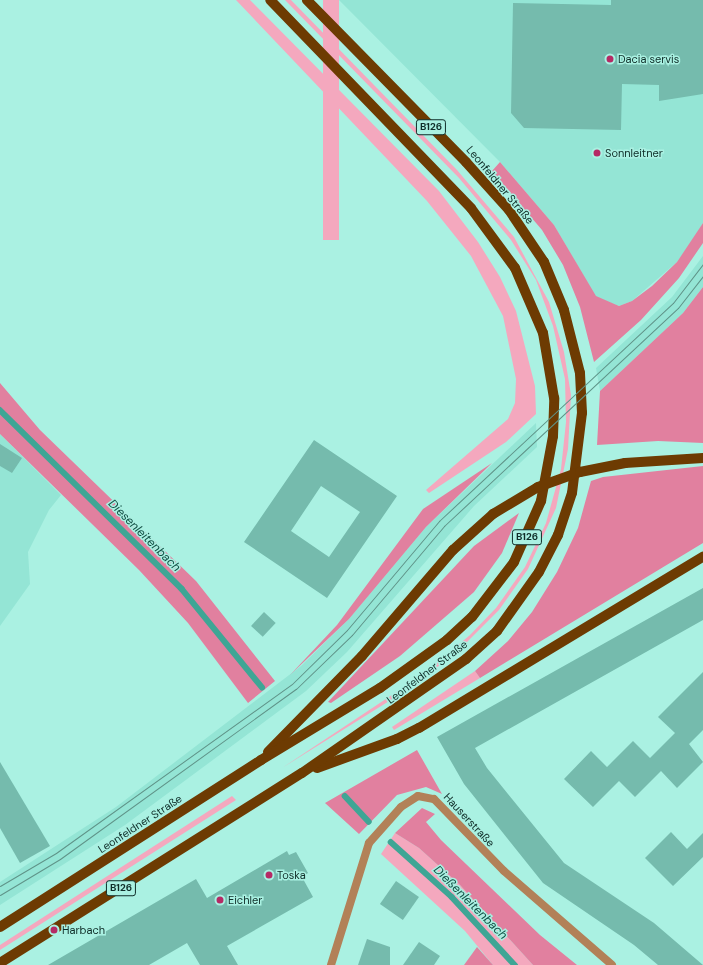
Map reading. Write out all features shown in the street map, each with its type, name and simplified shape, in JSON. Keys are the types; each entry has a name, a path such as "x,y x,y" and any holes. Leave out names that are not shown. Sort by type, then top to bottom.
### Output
{"main road":[{"name":"Leonfeldner Straße","path":"0,927 260,760 380,688 422,659 472,617 496,589 514,562 541,501 554,436 554,398 543,333 532,301 515,268 494,237 438,172 270,0"},
{"name":"Leonfeldner Straße","path":"0,963 302,773 456,667 497,630 520,602 539,572 560,528 573,486 582,413 573,339 556,288 530,239 466,162 307,0"},
{"path":"260,760 362,656 453,550 493,514 538,488 580,472 625,463 703,458"},
{"path":"302,773 397,739 419,728 703,557"}],"street":[{"name":"Hauserstraße","path":"331,965 369,843 402,807 418,796 434,799 504,872 612,965"}],"shaded area":[{"path":"236,0 250,0 439,191 478,242 500,277 516,311 535,386 536,414 506,442 429,493 426,490 508,419 515,403 516,379 503,316 471,256 427,201"},
{"path":"285,0 291,0 457,170 514,237 549,302 564,352 571,395 568,449 556,508 528,569 499,610 458,651 410,688 282,768 425,673 470,635 496,608 525,567 546,523 561,469 566,422 565,379 553,326 536,280 511,240 459,178"},
{"path":"323,0 339,0 339,240 323,240"},
{"name":"Sonnleitner","path":"339,0 703,0 703,223 696,236 677,262 632,301 619,306 596,297 554,225 500,162"},
{"path":"500,162 554,225 596,296 619,306 632,301 652,286 677,262 703,223 703,243 679,278 641,320 594,362 580,307 563,265 542,230 492,171"},
{"path":"703,256 703,287 683,313 600,391 596,368 672,297"},
{"path":"703,287 703,443 658,441 597,445 600,391 683,313"},
{"path":"0,383 40,430 196,581 275,681 248,703 188,623 139,570 0,434"},
{"path":"536,423 537,447 474,506 347,652 306,691 125,825 0,905 0,882 116,807 301,666 349,619 426,527"},
{"path":"0,434 61,495 49,510 28,552 30,584 0,626"},
{"path":"492,463 426,527 349,619 290,675 337,625 423,509"},
{"path":"703,466 703,543 480,678 475,671 508,641 532,612 557,572 578,528 591,481 603,477"},
{"path":"519,513 502,553 474,592 400,656 331,703 328,702 474,546"},
{"path":"475,671 480,678 394,730 392,727"},
{"path":"417,750 442,794 426,787 397,795 359,834 325,803"},
{"path":"232,796 236,800 0,950 0,945"},
{"path":"422,808 435,814 426,822 441,840 540,935 577,965 533,965 460,885 419,848 395,833"},
{"path":"395,833 419,848 460,885 533,965 493,965 465,931 381,854"},
{"path":"477,947 493,965 464,965"}],"building":[{"path":"611,0 703,0 703,94 659,101 659,85 622,84 621,130 524,128 511,113 513,3 611,5"},
{"path":"314,440 397,496 327,598 244,542","holes":["321,486 360,512 329,557 291,531"]},
{"path":"0,444 22,458 12,473 0,466"},
{"path":"703,588 703,620 475,748 487,768 564,863 654,923 703,965 658,965 634,945 543,883 464,784 437,737"},
{"path":"264,612 276,623 263,637 251,626"},
{"path":"703,672 703,730 689,744 703,762 677,788 661,771 635,797 619,781 593,807 564,779 591,751 607,767 633,741 650,758 675,733 658,717"},
{"path":"0,762 50,846 20,863 0,828"},
{"path":"671,832 687,849 703,833 703,857 673,886 645,858"},
{"path":"287,851 289,855 296,852 308,873 302,877 313,897 227,946 238,965 200,965 187,943 149,965 48,965 196,879 207,898"},
{"path":"396,881 419,897 403,920 380,904"},
{"path":"367,939 390,947 390,965 358,965"},
{"path":"419,942 440,956 434,965 403,965"}],"waterway":[{"name":"Diesenleitenbach","path":"0,410 182,589 262,687"},
{"name":"Diesenleitenbach","path":"345,796 369,822"},
{"name":"Dießenleitenbach","path":"391,842 452,897 515,965"}],"tram line":[{"path":"0,886 56,853 292,684 347,630 439,521 673,303 703,264"},
{"path":"0,895 60,859 296,689 352,635 444,526 678,308 703,276"}],"place":[{"name":"Dacia servis","path":"610,59"},
{"name":"Sonnleitner","path":"597,153"},
{"name":"Toska","path":"269,875"},
{"name":"Eichler","path":"220,900"},
{"name":"Harbach","path":"54,930"}]}
